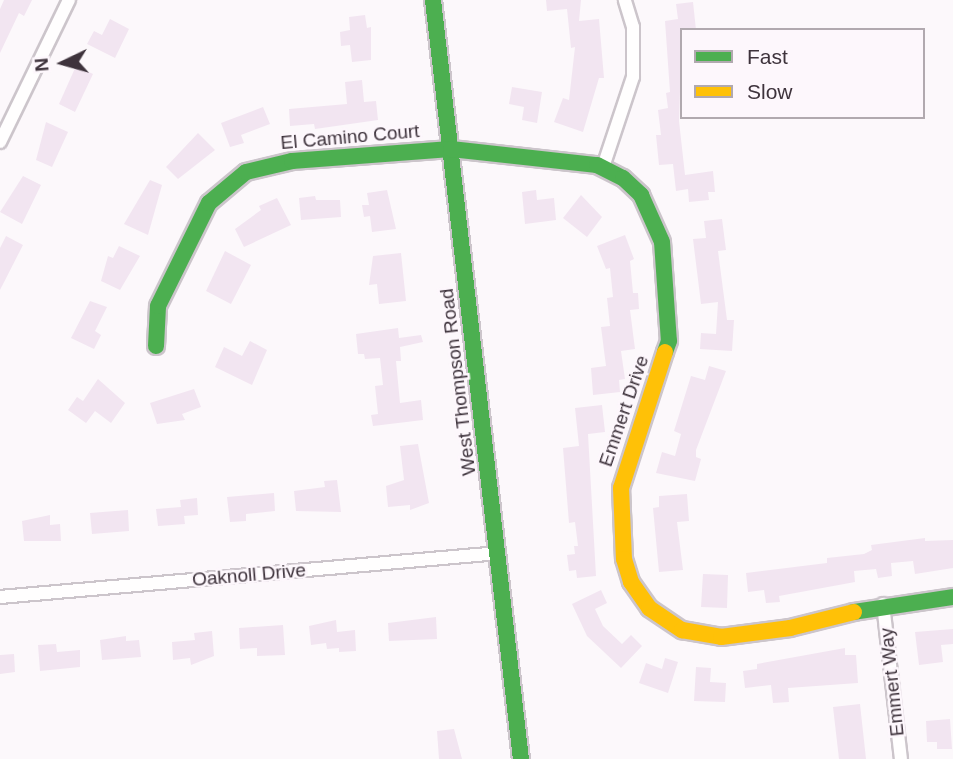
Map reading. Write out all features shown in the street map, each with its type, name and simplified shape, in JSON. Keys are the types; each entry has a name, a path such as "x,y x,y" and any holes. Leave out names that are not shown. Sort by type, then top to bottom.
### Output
{"street":[{"path":"0,142 69,0"},
{"name":"West Thompson Road","path":"433,0 521,759"},
{"path":"603,167 633,77 633,27 625,0"},
{"name":"Emmert Drive","path":"451,149 603,167 628,182 653,213 662,242 670,318 665,356 626,462 621,488 624,559 637,593 670,625 715,637 790,628 883,604 953,597"},
{"name":"El Camino Court","path":"156,346 158,306 209,203 246,172 292,162 451,149"},
{"name":"Oaknoll Drive","path":"0,597 499,553"},
{"name":"Emmert Way","path":"883,604 901,759"}],"building":[{"path":"4,0 32,0 24,16 19,13 0,53 0,9"},
{"path":"546,0 581,0 579,21 599,19 604,78 599,78 583,132 554,122 563,98 569,100 575,47 571,48 567,9 547,11"},
{"path":"693,2 696,28 680,28 679,121 685,175 713,171 715,192 708,192 709,200 689,202 688,189 676,191 673,164 659,165 656,135 661,135 658,110 668,108 666,93 670,92 665,21 678,19 676,4"},
{"path":"365,15 367,28 371,27 371,60 352,62 350,45 341,46 340,32 350,30 349,17"},
{"path":"110,19 129,29 115,58 87,44 94,31 102,35"},
{"path":"76,66 93,74 75,112 59,104"},
{"path":"362,80 364,102 376,101 378,120 315,129 314,124 290,126 289,109 347,104 345,82"},
{"path":"512,87 542,92 537,123 522,120 524,107 509,104"},
{"path":"263,107 270,124 241,135 244,143 230,147 221,123"},
{"path":"46,122 68,132 52,167 36,160"},
{"path":"198,133 215,150 178,179 166,167"},
{"path":"23,176 41,185 22,224 0,212"},
{"path":"150,180 162,185 148,235 124,224"},
{"path":"387,190 396,229 372,232 370,216 364,217 362,205 369,205 367,193"},
{"path":"536,190 537,200 554,198 556,220 525,224 522,192"},
{"path":"581,195 602,217 587,237 563,218"},
{"path":"315,196 316,200 340,200 341,217 301,220 299,198"},
{"path":"277,198 291,225 244,247 235,229 261,210 259,206"},
{"path":"722,219 726,250 718,251 727,320 734,320 732,351 700,349 701,333 716,334 718,302 701,304 693,239 706,238 704,221"},
{"path":"625,235 634,259 630,261 633,293 638,293 639,309 630,310 635,349 621,351 625,379 619,380 620,392 593,395 591,368 606,366 601,327 610,326 607,298 613,297 610,268 606,269 597,246"},
{"path":"6,236 23,245 0,290 0,248"},
{"path":"119,246 140,256 120,290 101,281 108,256 113,258"},
{"path":"225,251 251,265 231,304 206,291"},
{"path":"401,253 406,301 379,304 377,284 369,285 373,256"},
{"path":"90,301 107,307 95,331 101,335 94,349 71,338"},
{"path":"398,328 399,338 421,335 423,342 400,347 401,361 396,361 400,403 421,400 423,420 373,426 371,415 378,414 375,386 383,385 380,358 365,359 364,354 358,354 356,334"},
{"path":"250,341 267,350 252,385 215,367 224,347 242,356"},
{"path":"709,366 726,371 696,450 696,457 701,459 695,481 656,473 662,452 675,456 681,434 674,431 691,376 705,380"},
{"path":"98,379 125,403 111,423 95,411 86,423 68,410 77,397 83,401"},
{"path":"194,389 201,407 182,414 185,420 157,424 150,403"},
{"path":"602,405 605,432 588,434 596,576 577,578 576,570 569,571 567,555 575,554 574,546 578,546 575,522 569,523 563,448 579,446 575,408"},
{"path":"418,444 429,503 410,510 410,505 388,507 386,486 404,480 400,446"},
{"path":"337,480 341,512 296,511 294,491 325,487 324,481"},
{"path":"274,493 275,511 246,514 246,521 230,522 227,497"},
{"path":"687,494 689,521 677,522 683,570 659,572 653,508 659,507 659,496"},
{"path":"197,498 198,515 184,516 185,524 158,526 156,509 181,507 180,500"},
{"path":"128,510 129,531 92,534 90,513"},
{"path":"50,515 50,525 60,524 61,541 24,541 22,521"},
{"path":"925,538 925,541 953,540 953,568 915,574 913,561 891,563 892,576 878,578 876,569 854,571 855,582 779,596 780,602 766,603 764,590 748,592 746,573 827,563 827,558 864,554 872,550 871,545"},
{"path":"703,574 728,575 727,608 701,607"},
{"path":"601,590 607,603 595,609 603,626 622,644 631,635 642,646 621,668 587,636 572,604"},
{"path":"436,617 437,639 389,641 388,623"},
{"path":"336,620 337,632 355,630 356,651 339,652 339,648 327,649 326,643 311,645 309,626"},
{"path":"283,625 285,655 257,656 257,648 240,649 239,628"},
{"path":"953,629 953,644 941,645 943,662 919,665 915,632"},
{"path":"212,631 214,656 191,665 190,658 173,660 172,642 195,640 194,633"},
{"path":"126,636 126,641 139,640 141,657 102,660 100,640"},
{"path":"56,644 57,652 80,650 80,667 40,671 38,645"},
{"path":"845,648 845,655 856,655 858,683 788,688 789,702 773,703 771,685 745,688 743,671 757,669 757,664"},
{"path":"14,654 15,672 0,674 0,655"},
{"path":"665,658 678,662 668,693 639,683 646,663 662,669"},
{"path":"696,667 711,668 710,682 726,683 725,702 694,701"},
{"path":"860,704 866,759 839,759 833,707"},
{"path":"950,719 952,749 937,749 937,742 927,742 926,721"},
{"path":"454,729 462,759 439,759 437,731"}],"traffic: fast":[{"path":"433,0 521,759"},
{"path":"156,346 158,306 209,203 246,172 292,161 451,149 597,165 623,178 641,195 662,242 669,341 665,352"},
{"path":"854,612 953,597"}],"traffic: slow":[{"path":"665,352 621,488 624,559 631,582 649,608 682,630 721,637 790,628 854,612"}]}
